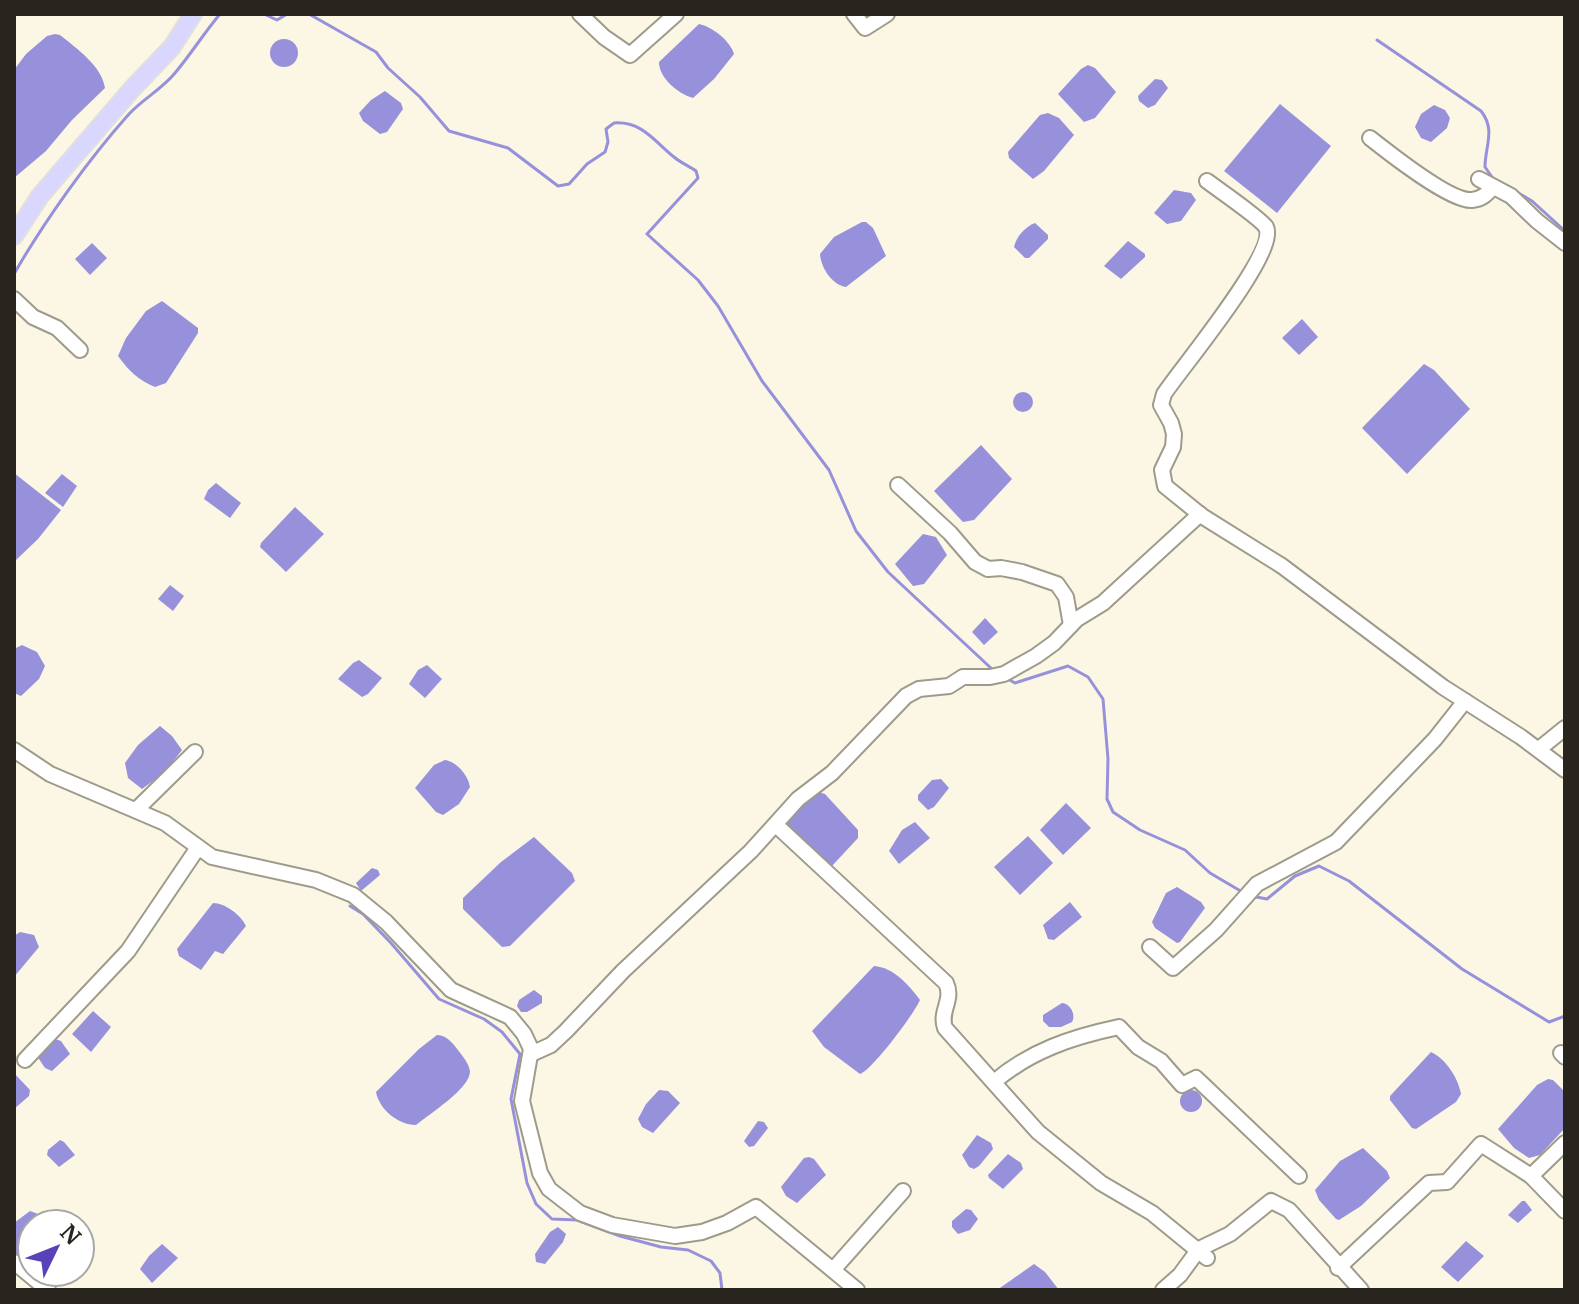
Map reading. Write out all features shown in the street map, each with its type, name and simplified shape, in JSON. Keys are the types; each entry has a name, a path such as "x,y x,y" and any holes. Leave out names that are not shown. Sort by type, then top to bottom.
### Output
{"main road":[{"path":"16,224 91,135 172,47 193,14"}],"street":[{"path":"580,14 604,37 630,55 676,14"},
{"path":"854,14 865,28 887,14"},
{"path":"1370,138 1432,182 1464,199 1483,197 1493,187"},
{"path":"1479,179 1511,196 1565,243"},
{"path":"1207,181 1263,223 1268,233 1247,281 1183,365 1162,400 1174,434 1173,447 1162,470 1164,482 1200,514 1282,566 1465,701 1539,749 1565,770"},
{"path":"14,299 33,317 57,328 80,350"},
{"path":"898,485 950,533 975,562 988,569 1022,572 1057,584 1066,597 1071,625"},
{"path":"531,1054 551,1045 566,1031 623,971 776,825 798,799 832,773 906,696 919,689 949,686 963,677 1004,674 1054,643 1071,625 1103,603 1200,514"},
{"path":"1150,947 1173,968 1216,930 1257,884 1336,842 1435,739 1465,701"},
{"path":"1539,749 1565,728"},
{"path":"14,750 50,774 165,823 212,857 316,880 353,895 386,922 451,990 510,1017 524,1034 531,1054 522,1090 525,1116 543,1181 568,1205 592,1219 612,1225 675,1236 702,1232 756,1207 855,1289"},
{"path":"136,810 195,752"},
{"path":"776,825 946,983 950,995 942,1017 945,1028 1049,1142 1101,1183 1152,1213 1202,1254"},
{"path":"25,1060 50,1036 78,1000 128,951 197,849"},
{"path":"994,1082 1028,1057 1072,1038 1119,1027 1138,1047 1161,1061 1182,1085 1196,1078 1299,1176"},
{"path":"1531,1176 1565,1143"},
{"path":"1338,1268 1429,1183 1447,1182 1481,1144 1531,1176 1565,1211"},
{"path":"833,1270 903,1191"},
{"path":"1163,1290 1202,1254 1203,1245 1230,1234 1271,1201 1289,1210 1361,1290"},
{"path":"14,1262 48,1290"}],"shaded area":[{"path":"699,24 720,35 734,54 714,79 693,98 670,84 662,74 659,62"},
{"path":"55,34 87,58 99,72 105,88 46,151 14,178 14,70 26,54 47,36"},
{"path":"284,39 294,43 298,53 294,63 284,67 274,63 270,53 274,43"},
{"path":"1088,65 1095,68 1116,92 1095,118 1084,122 1058,94"},
{"path":"1155,79 1162,80 1168,88 1155,105 1148,108 1139,101 1138,96"},
{"path":"385,91 401,103 403,109 387,132 380,134 363,121 359,113"},
{"path":"1280,104 1331,146 1277,213 1224,171"},
{"path":"1434,105 1445,110 1450,118 1447,128 1431,142 1421,138 1415,127 1421,114"},
{"path":"1048,113 1059,118 1074,135 1044,171 1033,179 1009,158 1008,152 1040,115"},
{"path":"1174,190 1191,193 1196,200 1181,221 1167,224 1154,213"},
{"path":"862,222 873,228 886,256 846,287 841,286 828,275 820,254 834,237"},
{"path":"1035,223 1048,235 1048,239 1029,258 1025,258 1014,247 1015,243"},
{"path":"1128,241 1145,257 1121,279 1104,266"},
{"path":"92,243 107,258 90,275 75,259"},
{"path":"162,301 198,328 198,333 166,383 155,387 134,374 118,356 126,338 146,311"},
{"path":"1302,319 1318,337 1299,355 1282,338"},
{"path":"1424,364 1434,370 1470,409 1407,474 1362,428"},
{"path":"1023,392 1030,395 1033,402 1030,409 1023,412 1016,409 1013,402 1016,395"},
{"path":"981,445 1012,479 974,520 963,522 934,491"},
{"path":"14,473 61,510 14,562"},
{"path":"62,474 77,486 63,507 45,493"},
{"path":"216,483 241,503 230,518 204,499"},
{"path":"295,507 324,534 286,572 260,547"},
{"path":"923,534 936,537 947,555 924,584 913,586 895,564"},
{"path":"170,585 184,596 173,611 158,599"},
{"path":"985,618 998,632 984,645 972,632"},
{"path":"22,645 37,652 45,666 39,679 21,696 14,693 14,649"},
{"path":"359,660 382,678 362,697 338,679"},
{"path":"427,665 442,679 425,698 409,684 418,670"},
{"path":"160,726 182,750 165,772 142,789 128,778 125,763 138,745"},
{"path":"445,760 461,770 470,787 459,804 443,815 436,812 415,788 434,765"},
{"path":"941,779 949,788 928,810 918,800 918,795 932,780"},
{"path":"819,792 825,794 858,830 858,838 831,867 787,823 800,806"},
{"path":"1066,803 1091,828 1063,855 1040,830"},
{"path":"915,822 930,838 899,864 889,851 902,830"},
{"path":"1028,836 1053,863 1020,895 994,867"},
{"path":"534,837 572,873 575,881 510,946 502,947 463,909 463,898 501,862"},
{"path":"372,868 378,870 380,875 361,891 356,883"},
{"path":"1177,887 1205,908 1177,943 1155,928 1152,922 1166,893"},
{"path":"1070,902 1082,917 1054,940 1048,939 1043,925"},
{"path":"213,903 232,910 246,926 223,954 215,951 201,970 179,956 177,949"},
{"path":"20,932 34,935 39,947 14,977 14,936"},
{"path":"874,966 894,973 920,1000 892,1041 860,1074 824,1047 812,1031"},
{"path":"534,990 542,996 542,1003 521,1012 517,1006 519,1000"},
{"path":"1062,1003 1072,1010 1072,1022 1061,1027 1049,1027 1043,1021 1043,1015"},
{"path":"93,1011 111,1027 91,1052 72,1034"},
{"path":"437,1035 448,1039 467,1062 470,1071 468,1078 457,1093 416,1125 396,1119 385,1110 376,1092"},
{"path":"55,1039 61,1041 70,1054 52,1071 45,1068 37,1056"},
{"path":"1431,1052 1442,1059 1450,1070 1461,1094 1456,1102 1416,1129 1412,1128 1390,1096"},
{"path":"14,1073 30,1090 29,1096 14,1109"},
{"path":"1548,1079 1565,1092 1565,1128 1540,1155 1529,1158 1514,1148 1498,1129 1537,1085"},
{"path":"659,1090 668,1091 680,1103 653,1133 642,1127 638,1119"},
{"path":"1191,1090 1199,1093 1202,1101 1199,1109 1191,1112 1183,1109 1180,1101 1183,1093"},
{"path":"758,1121 764,1122 768,1128 754,1146 749,1147 744,1141"},
{"path":"977,1135 991,1143 993,1149 974,1169 969,1167 962,1155"},
{"path":"60,1140 75,1155 59,1167 47,1155 48,1150"},
{"path":"1363,1148 1387,1171 1390,1178 1361,1206 1336,1219 1319,1200 1315,1190 1340,1161"},
{"path":"1008,1154 1021,1163 1023,1169 1003,1189 988,1175"},
{"path":"809,1157 826,1175 797,1203 786,1196 781,1187 804,1158"},
{"path":"1522,1201 1532,1210 1518,1223 1508,1215"},
{"path":"966,1209 971,1210 978,1219 970,1230 958,1234 952,1227 952,1221"},
{"path":"16,1222 16,1254 14,1253"},
{"path":"558,1227 566,1234 563,1242 545,1264 536,1262 535,1254 550,1232"},
{"path":"1466,1241 1484,1256 1458,1282 1441,1267"},
{"path":"162,1244 178,1258 152,1283 140,1269"},
{"path":"1034,1264 1059,1290 997,1290"}],"waterway":[{"path":"14,274 53,212 98,151 129,114 175,73 220,14"},
{"path":"264,14 277,20 287,14"},
{"path":"309,14 376,52 449,131 508,148 558,186 569,184 587,164 605,152 608,142 606,129 614,123 640,129 696,171 698,178 647,234 698,280 718,306 762,381 829,470 856,531 888,572 993,670"},
{"path":"1377,40 1481,111 1489,132 1485,167 1494,180"},
{"path":"1515,191 1532,201 1565,231"},
{"path":"1006,678 1015,683 1068,666 1088,677 1103,699 1108,759 1107,799 1113,812 1140,830 1185,850 1210,873 1244,893"},
{"path":"1251,896 1267,899 1295,876 1319,866 1349,881 1462,969 1549,1022 1565,1016"},
{"path":"350,906 363,914 391,943 439,999 484,1019 502,1032 520,1054 511,1099 527,1183 536,1204 552,1219 577,1220 620,1236 661,1247 688,1250 711,1261 720,1273 722,1290"}]}
